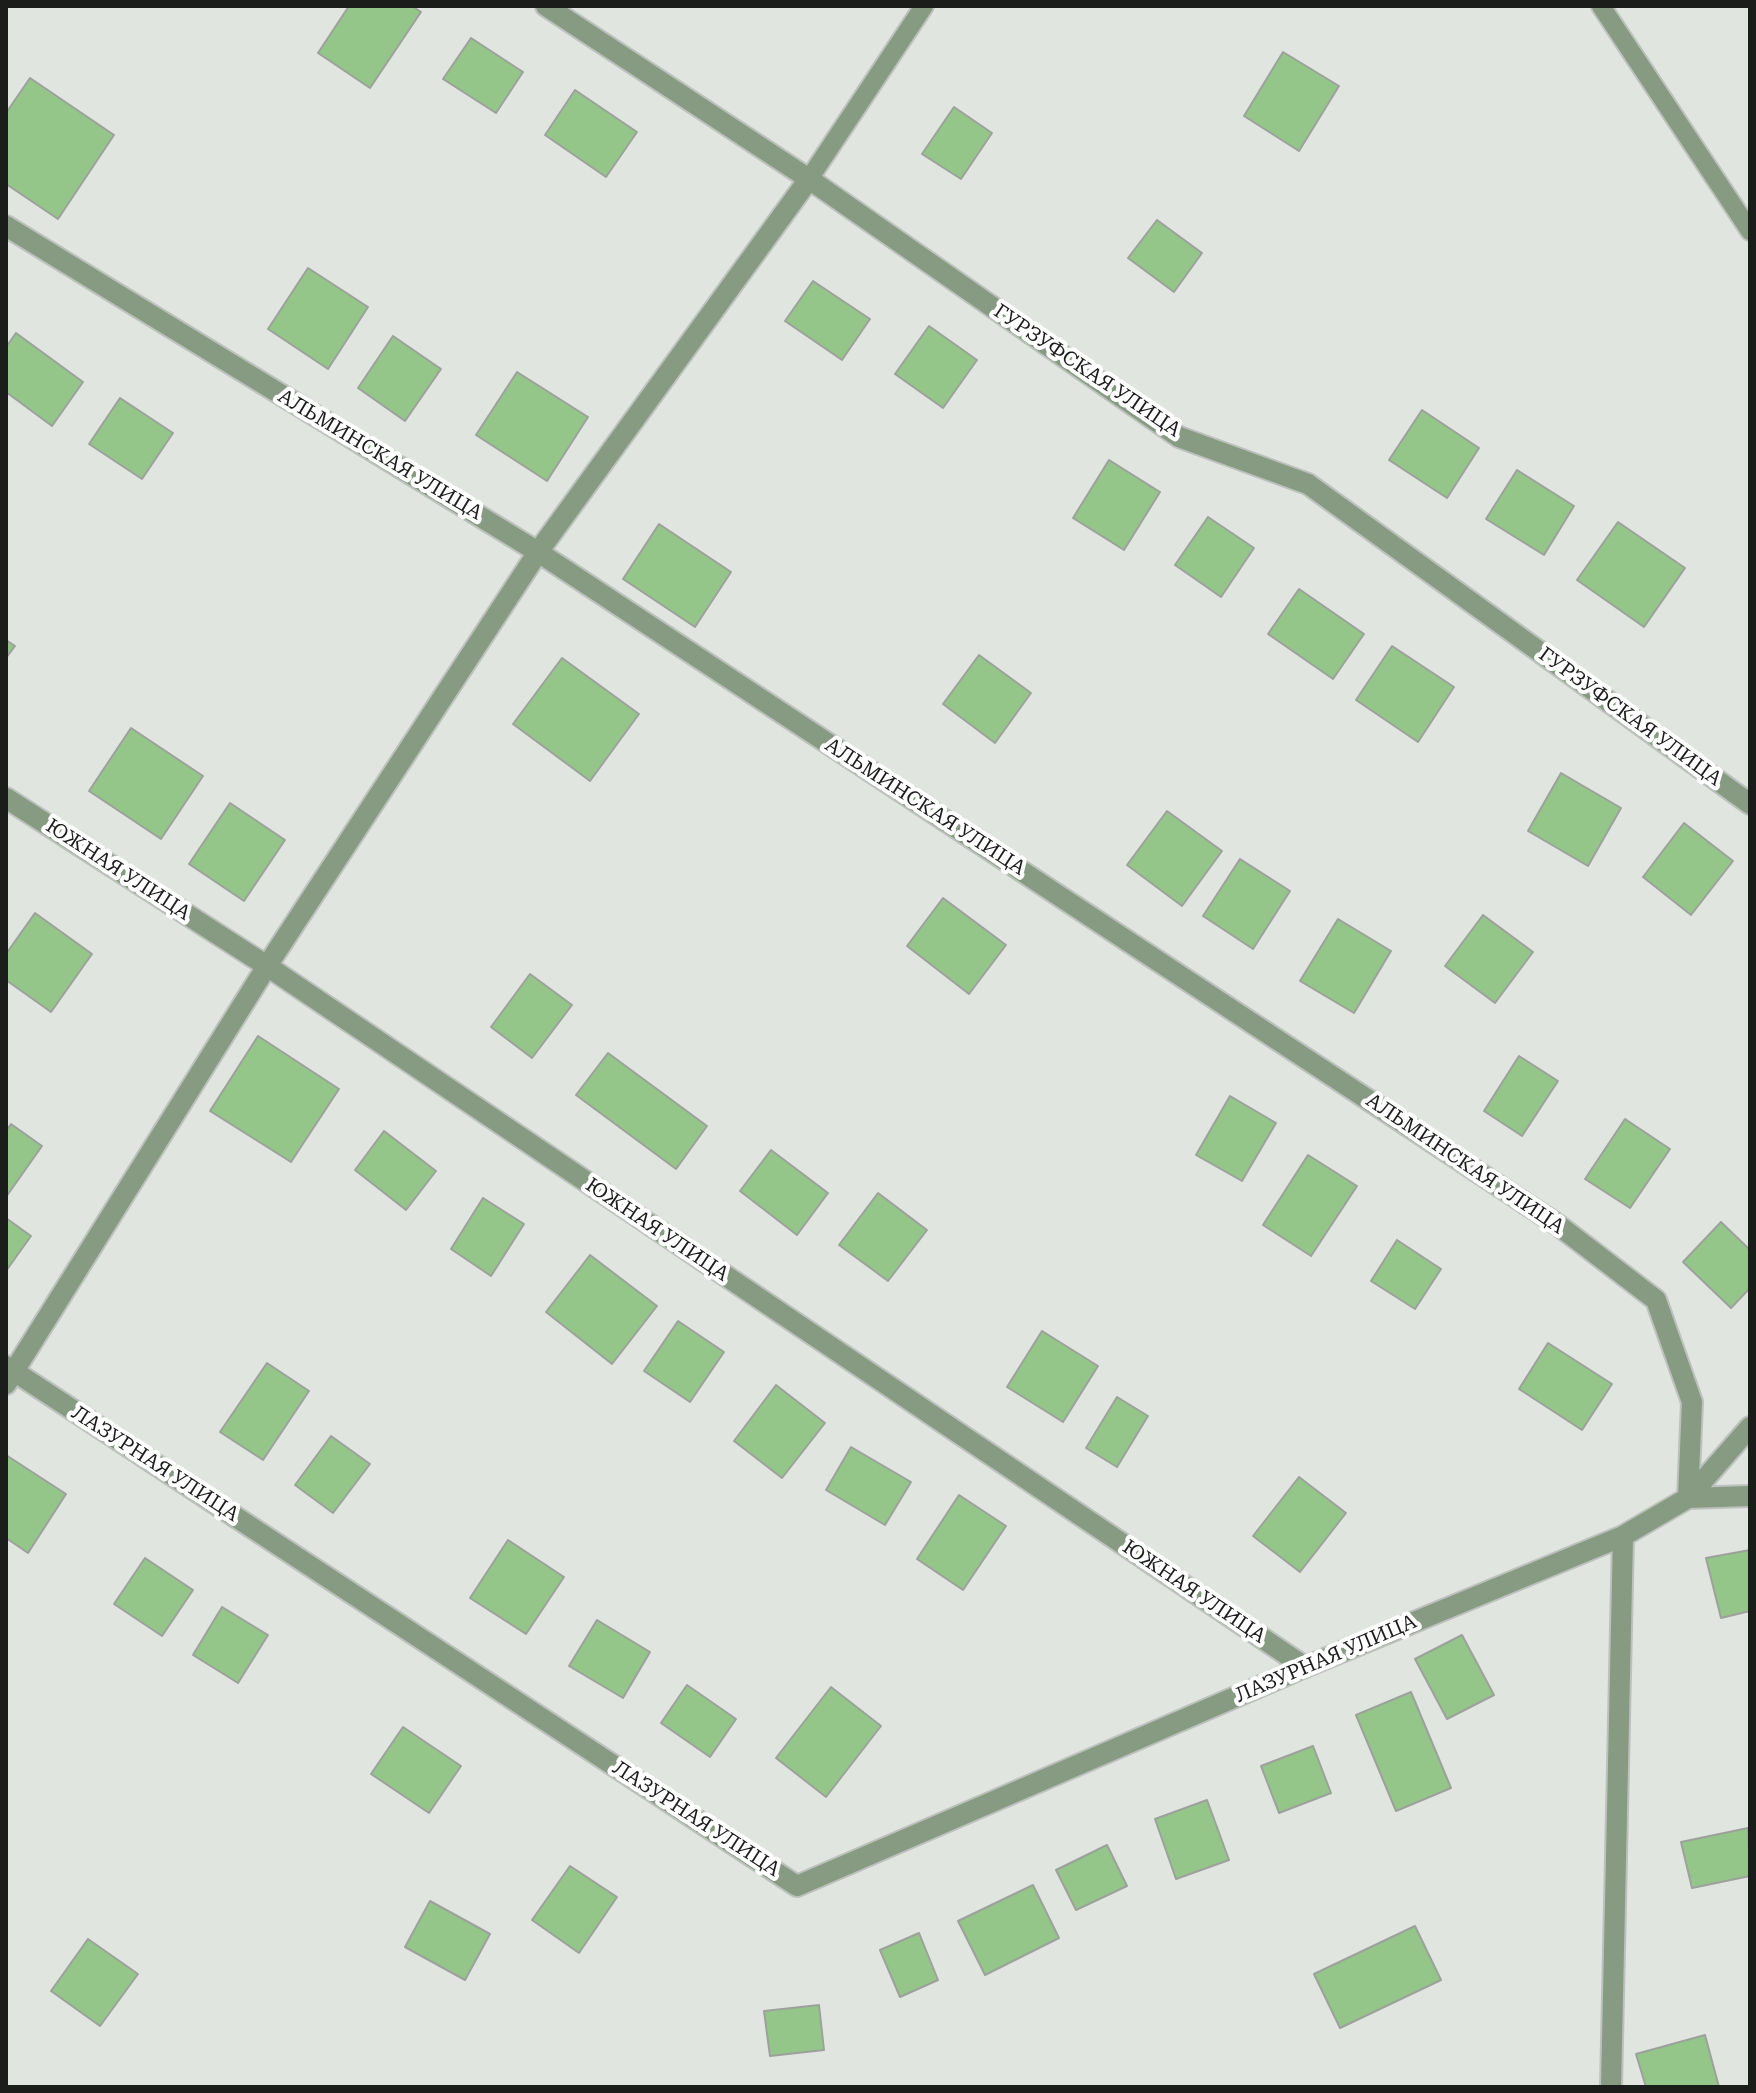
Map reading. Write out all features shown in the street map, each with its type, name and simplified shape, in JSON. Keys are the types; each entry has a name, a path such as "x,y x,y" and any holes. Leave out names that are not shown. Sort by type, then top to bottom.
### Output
{"street":[{"name":"ГУРЗУФСКАЯ УЛИЦА","path":"546,6 809,179 1179,437 1308,484 1750,804"},
{"path":"9,1374 267,966 538,552 809,179"},
{"name":"АЛЬМИНСКАЯ УЛИЦА","path":"6,226 538,552 1558,1225 1656,1300 1692,1402 1688,1498"},
{"name":"ЮЖНАЯ УЛИЦА","path":"6,798 267,966 1305,1667"},
{"name":"ЛАЗУРНАЯ УЛИЦА","path":"9,1374 797,1886 1305,1667 1623,1536 1688,1498"},
{"path":"1688,1498 1750,1427"},
{"path":"1688,1498 1750,1496"},
{"path":"1611,2087 1623,1536"}],"lane":[{"path":"809,179 924,6"},
{"path":"1601,6 1750,231"}],"building":[{"path":"349,6 412,6 421,12 370,88 318,53"},
{"path":"471,38 523,72 496,113 443,79"},
{"path":"1283,52 1339,86 1299,151 1244,116"},
{"path":"30,78 114,135 58,219 6,184 6,113"},
{"path":"575,90 637,132 606,177 545,135"},
{"path":"954,107 992,133 961,179 922,154"},
{"path":"1157,220 1202,253 1174,292 1128,258"},
{"path":"308,268 368,307 328,369 268,329"},
{"path":"813,281 870,319 842,360 785,321"},
{"path":"929,326 977,360 943,408 895,374"},
{"path":"16,333 83,382 52,426 6,392 6,347"},
{"path":"393,336 441,369 405,421 358,388"},
{"path":"517,372 588,417 547,481 476,435"},
{"path":"120,398 173,433 142,479 89,444"},
{"path":"1422,410 1479,448 1447,498 1389,460"},
{"path":"1109,460 1160,492 1124,550 1073,518"},
{"path":"1517,470 1574,506 1544,555 1486,519"},
{"path":"1208,517 1254,548 1221,597 1175,565"},
{"path":"1618,522 1685,568 1644,627 1577,580"},
{"path":"659,524 731,572 695,627 623,579"},
{"path":"1299,589 1364,634 1333,679 1268,634"},
{"path":"6,640 15,646 6,658"},
{"path":"1392,646 1454,687 1418,742 1356,700"},
{"path":"979,655 1031,693 995,743 943,704"},
{"path":"562,658 639,714 590,781 513,724"},
{"path":"131,728 203,776 161,839 89,791"},
{"path":"1561,773 1621,808 1588,866 1528,831"},
{"path":"230,803 285,840 244,901 189,864"},
{"path":"1167,811 1222,851 1182,906 1127,865"},
{"path":"1684,823 1733,861 1691,915 1643,877"},
{"path":"1240,859 1290,891 1253,949 1203,916"},
{"path":"943,898 1006,945 969,994 907,946"},
{"path":"35,913 92,954 51,1012 6,980 6,954"},
{"path":"1483,915 1533,952 1495,1003 1445,966"},
{"path":"1338,919 1391,951 1354,1013 1300,981"},
{"path":"530,974 572,1005 532,1058 491,1027"},
{"path":"258,1036 339,1089 291,1162 210,1111"},
{"path":"608,1053 707,1126 676,1169 576,1095"},
{"path":"1519,1056 1558,1081 1522,1136 1484,1111"},
{"path":"1230,1096 1276,1123 1242,1181 1196,1155"},
{"path":"1625,1119 1670,1149 1630,1208 1585,1179"},
{"path":"11,1124 42,1146 6,1197 6,1131"},
{"path":"384,1131 436,1171 406,1210 355,1170"},
{"path":"771,1150 828,1193 797,1235 740,1191"},
{"path":"1308,1155 1357,1186 1311,1256 1263,1225"},
{"path":"878,1193 927,1230 888,1281 839,1245"},
{"path":"483,1198 524,1224 491,1276 451,1249"},
{"path":"6,1218 31,1236 6,1271"},
{"path":"1721,1222 1750,1250 1750,1288 1731,1308 1683,1262"},
{"path":"1397,1240 1441,1269 1415,1309 1371,1281"},
{"path":"590,1255 657,1306 612,1364 546,1312"},
{"path":"678,1321 724,1352 690,1402 644,1371"},
{"path":"1042,1331 1098,1366 1063,1422 1007,1387"},
{"path":"1548,1343 1612,1384 1582,1430 1519,1389"},
{"path":"267,1363 309,1391 263,1460 220,1432"},
{"path":"776,1385 825,1423 782,1478 734,1441"},
{"path":"1117,1397 1148,1416 1117,1467 1086,1448"},
{"path":"331,1436 370,1464 333,1513 295,1485"},
{"path":"851,1447 911,1482 885,1525 826,1490"},
{"path":"6,1455 66,1494 28,1553 6,1538"},
{"path":"1299,1477 1346,1513 1300,1572 1253,1536"},
{"path":"959,1495 1006,1526 963,1590 917,1559"},
{"path":"508,1540 564,1577 526,1634 470,1598"},
{"path":"1750,1550 1750,1611 1721,1618 1706,1558"},
{"path":"145,1558 193,1590 162,1636 114,1604"},
{"path":"222,1607 268,1635 238,1683 193,1655"},
{"path":"597,1620 650,1652 623,1698 569,1666"},
{"path":"1462,1635 1494,1695 1447,1719 1415,1659"},
{"path":"687,1685 736,1719 710,1757 661,1723"},
{"path":"831,1687 881,1726 826,1797 776,1758"},
{"path":"1411,1692 1451,1788 1396,1811 1356,1715"},
{"path":"403,1727 461,1766 429,1813 371,1774"},
{"path":"1313,1746 1331,1793 1279,1813 1261,1766"},
{"path":"1207,1800 1229,1860 1176,1879 1155,1819"},
{"path":"1748,1828 1750,1876 1692,1888 1681,1842"},
{"path":"1107,1845 1127,1886 1076,1910 1056,1870"},
{"path":"570,1866 617,1897 579,1953 532,1920"},
{"path":"1033,1885 1059,1938 985,1975 958,1921"},
{"path":"430,1901 490,1934 465,1980 405,1947"},
{"path":"1415,1926 1441,1980 1340,2028 1314,1974"},
{"path":"919,1933 938,1980 900,1997 880,1950"},
{"path":"88,1939 138,1974 100,2026 51,1991"},
{"path":"819,2005 824,2050 770,2056 764,2011"},
{"path":"1705,2035 1719,2087 1646,2087 1636,2054"}]}
